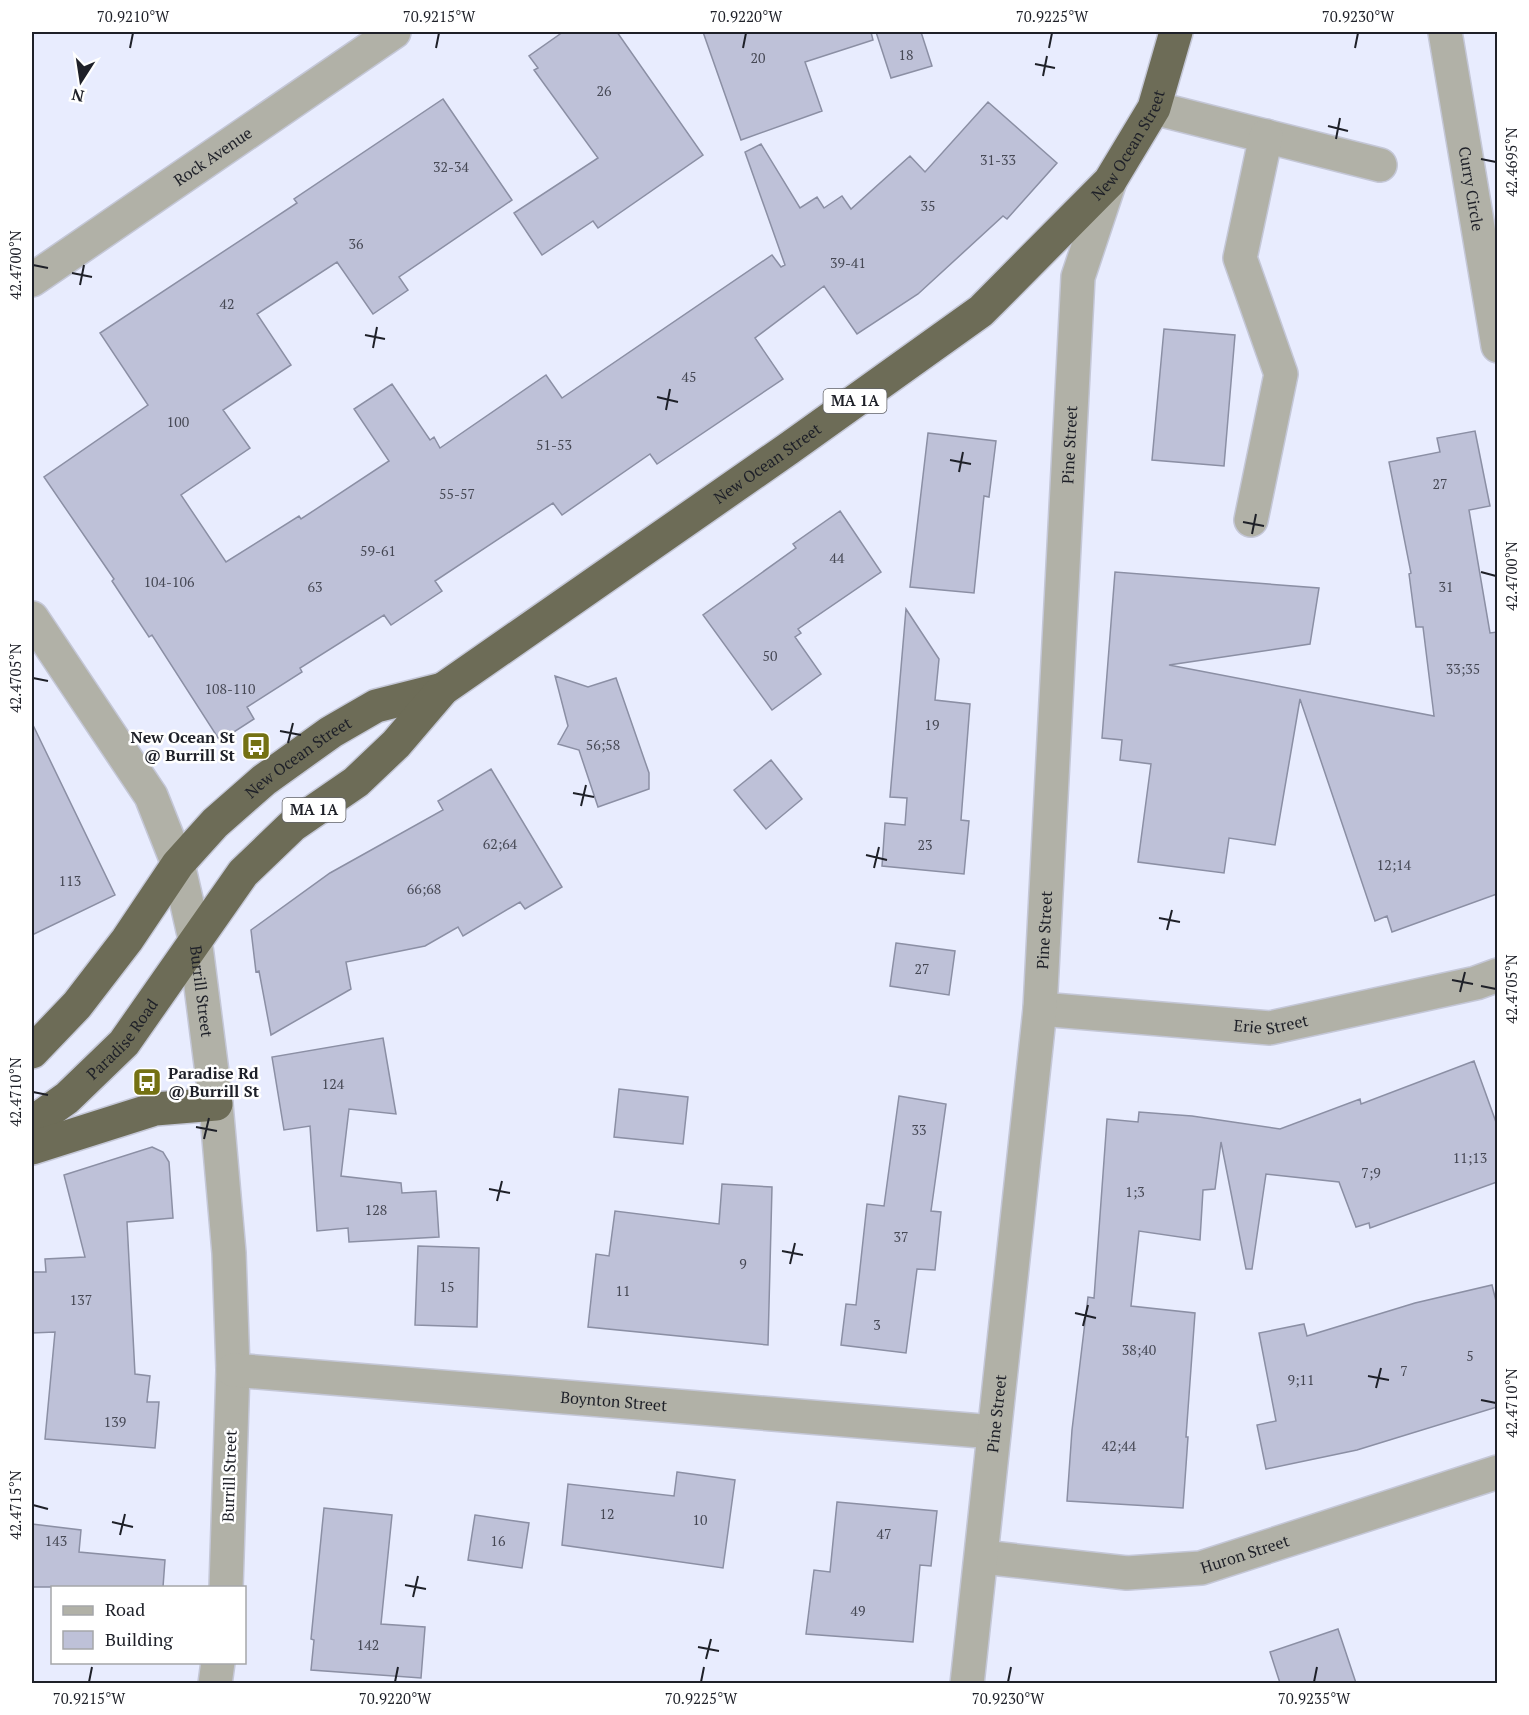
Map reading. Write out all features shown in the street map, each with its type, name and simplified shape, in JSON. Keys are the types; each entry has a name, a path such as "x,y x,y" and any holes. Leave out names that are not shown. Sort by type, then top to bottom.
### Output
{"highway":[{"name":"New Ocean Street","path":"195,939 248,867 292,826 356,782 396,744 443,689 788,449 981,310 1110,181 1154,108 1176,32"},
{"name":"New Ocean Street","path":"178,864 215,823 264,780 331,732 376,706 443,689"},
{"name":"MA 1A","path":"32,1052 77,1005 127,940 178,864"},
{"name":"Paradise Road","path":"32,1123 67,1098 124,1043 195,939"},
{"path":"32,1148 155,1110 216,1104"}],"street":[{"name":"Rock Avenue","path":"32,280 394,32"},
{"name":"Curry Circle","path":"1445,32 1497,346"},
{"path":"1154,108 1380,165"},
{"path":"1251,520 1281,374 1240,258 1266,136"},
{"name":"Pine Street","path":"967,1683 1040,1009 1078,277 1110,181"},
{"name":"Burrill Street","path":"32,618 151,796 178,864 195,939 216,1104 229,1253 233,1370 226,1586"},
{"name":"Erie Street","path":"1040,1009 1270,1028 1476,983 1497,975"},
{"name":"Boynton Street","path":"233,1370 994,1432"},
{"name":"Huron Street","path":"982,1557 1127,1573 1201,1568 1497,1472"},
{"path":"215,1683 218,1664"}],"building":[{"path":"563,32 617,32 703,155 598,228 593,221 542,255 514,213 598,158 534,70 538,68 529,56"},
{"path":"703,32 871,32 873,40 805,62 822,111 741,140"},
{"path":"876,32 921,32 932,66 891,78"},
{"path":"443,99 512,200 399,277 408,290 373,314 337,262 257,314 291,365 223,410 250,448 181,495 226,562 299,516 301,519 389,461 354,409 392,384 430,440 434,437 440,448 546,375 562,398 772,255 781,267 785,265 745,152 761,144 800,208 817,197 824,208 842,196 851,209 910,156 925,172 988,102 1057,163 1007,219 1003,216 918,294 857,334 824,286 755,338 783,379 657,464 650,454 562,515 553,503 435,581 442,591 391,625 384,615 300,668 302,672 247,707 254,719 220,741 152,635 149,637 112,581 114,579 44,477 148,405 100,333 297,203 294,199"},
{"path":"1164,329 1235,335 1224,466 1152,460"},
{"path":"1475,431 1490,506 1469,510 1490,633 1497,632 1497,894 1392,932 1387,916 1375,921 1300,699 1275,845 1229,838 1224,873 1138,862 1151,764 1120,760 1122,740 1102,738 1115,572 1319,588 1310,644 1169,665 1434,716 1423,627 1416,627 1409,574 1411,573 1389,462 1440,452 1437,438"},
{"path":"928,433 996,441 989,497 984,496 974,593 910,587"},
{"path":"840,511 881,572 798,629 801,633 795,637 821,674 772,710 703,615 796,548 793,544"},
{"path":"906,609 939,659 935,700 970,704 961,820 969,821 964,874 882,866 885,823 905,825 907,798 890,797"},
{"path":"555,676 588,687 616,678 649,773 649,789 598,807 579,750 558,744 568,726"},
{"path":"32,723 115,895 32,935"},
{"path":"771,760 802,799 766,829 734,790"},
{"path":"491,769 562,887 525,909 520,902 463,936 458,927 425,946 346,962 351,989 271,1035 259,971 256,972 251,930 330,873 443,810 438,801"},
{"path":"896,943 955,951 949,995 890,986"},
{"path":"383,1038 396,1114 349,1109 341,1176 401,1183 402,1193 436,1191 439,1237 349,1242 348,1228 317,1231 310,1126 284,1130 272,1057"},
{"path":"1474,1061 1497,1125 1497,1182 1370,1228 1369,1223 1356,1227 1339,1182 1266,1174 1252,1269 1246,1269 1221,1142 1215,1189 1203,1190 1200,1240 1139,1231 1131,1306 1195,1313 1183,1508 1067,1501 1072,1430 1088,1297 1094,1298 1107,1119 1138,1122 1139,1112 1192,1116 1280,1129 1360,1099 1361,1104"},
{"path":"619,1089 688,1097 683,1144 614,1137"},
{"path":"899,1096 946,1104 931,1211 941,1212 935,1270 917,1269 906,1353 841,1345 846,1304 856,1305 867,1204 884,1206"},
{"path":"152,1147 163,1152 169,1162 173,1218 127,1222 135,1374 150,1376 147,1402 159,1402 155,1448 45,1439 55,1332 32,1333 32,1272 46,1272 45,1259 85,1257 64,1175"},
{"path":"722,1184 772,1187 768,1345 588,1327 596,1254 609,1256 615,1211 719,1224"},
{"path":"418,1246 479,1248 477,1327 415,1325"},
{"path":"1492,1285 1497,1305 1497,1407 1357,1450 1266,1469 1257,1425 1276,1421 1259,1333 1304,1324 1307,1336 1415,1303"},
{"path":"677,1472 735,1480 723,1568 562,1545 568,1484 674,1496"},
{"path":"837,1502 937,1511 931,1566 920,1565 913,1642 806,1634 814,1570 830,1572"},
{"path":"324,1508 392,1515 381,1624 425,1627 421,1678 311,1670 314,1640 311,1639"},
{"path":"475,1515 529,1523 522,1568 468,1560"},
{"path":"32,1524 81,1530 79,1552 165,1560 163,1586 32,1587"},
{"path":"1338,1629 1356,1683 1280,1683 1270,1652"}],"place":[{"name":"New Ocean St @ Burrill St","path":"256,746"},
{"name":"Paradise Rd @ Burrill St","path":"147,1082"}]}
